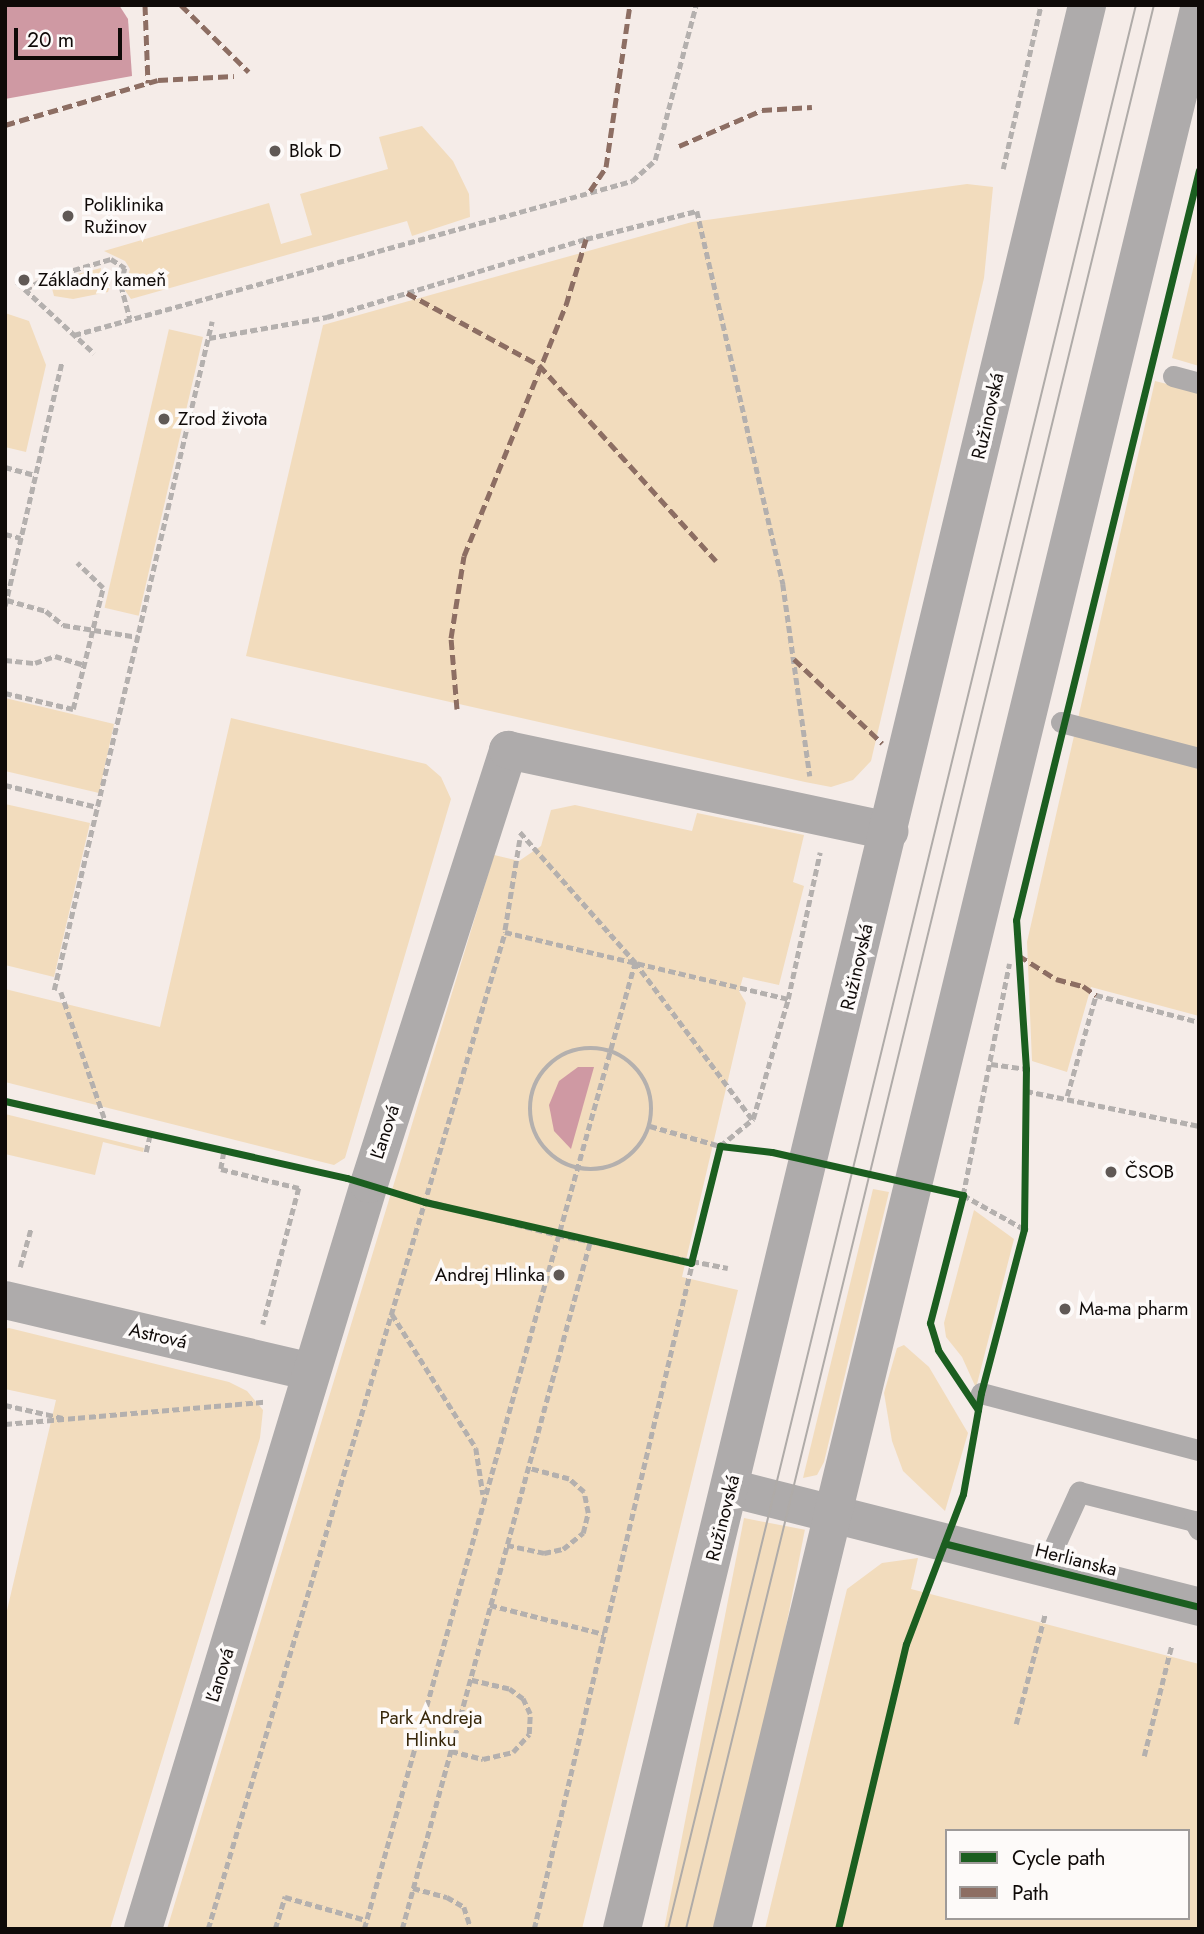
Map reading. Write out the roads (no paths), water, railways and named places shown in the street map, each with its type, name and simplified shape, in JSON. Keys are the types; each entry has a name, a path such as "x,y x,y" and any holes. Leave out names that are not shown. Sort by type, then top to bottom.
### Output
{"street":[{"name":"Ružinovská","path":"622,1929 1087,5"},
{"path":"732,1929 1199,9"},
{"name":"Ľanová","path":"143,1929 311,1372 508,750 820,805 889,831"},
{"name":"Astrová","path":"12,1287 311,1372"},
{"name":"Herlianska","path":"730,1488 1199,1607"}],"lane":[{"path":"1173,376 1199,383"},
{"path":"1061,722 1199,758"},
{"path":"973,1392 1199,1450"},
{"path":"1044,1569 1079,1492 1194,1521 1199,1530"}],"tram line":[{"path":"668,1929 1136,5"},
{"path":"686,1929 1154,5"}],"place":[{"name":"Blok D","path":"275,151"},
{"name":"Poliklinika Ružinov","path":"68,216"},
{"name":"Základný kameň","path":"24,280"},
{"name":"Zrod života","path":"164,419"},
{"name":"ČSOB","path":"1111,1172"},
{"name":"Andrej Hlinka","path":"559,1275"},
{"name":"Ma-ma pharm","path":"1065,1309"}],"park label":[{"name":"Park Andreja Hlinku","path":"431,1729"}]}
